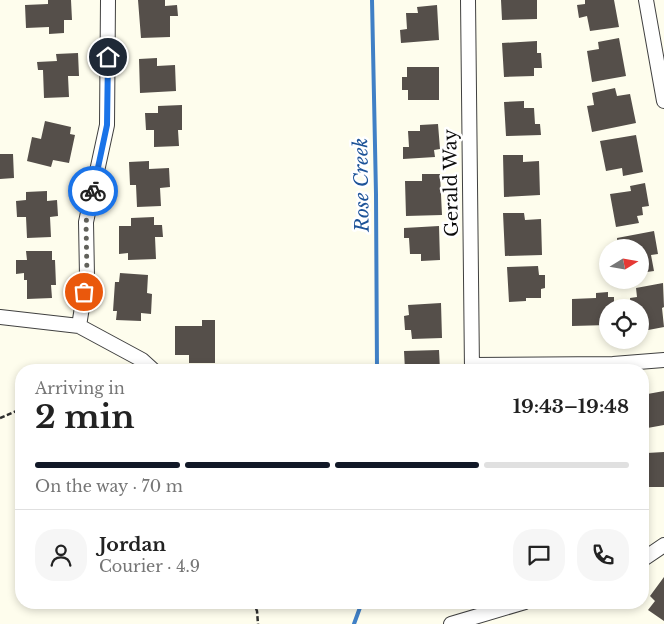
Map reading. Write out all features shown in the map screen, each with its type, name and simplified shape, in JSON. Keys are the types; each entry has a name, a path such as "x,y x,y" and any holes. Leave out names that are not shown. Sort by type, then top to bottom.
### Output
{"street":[{"path":"79,326 87,276 86,222 107,125 108,0"},
{"name":"Gerald Way","path":"468,0 472,364"},
{"path":"646,0 664,100"},
{"path":"0,318 79,326 146,364"},
{"path":"613,364 664,360"},
{"path":"649,555 664,544"},
{"path":"451,624 501,609"}],"path":[{"path":"0,418 15,412"},
{"path":"255,609 258,624"}],"building":[{"path":"48,0 71,0 72,20 64,20 64,33 49,34 49,27 26,28 25,5 48,4"},
{"path":"138,0 165,0 165,6 177,5 178,16 170,16 170,37 141,38"},
{"path":"501,0 537,0 537,19 502,20"},
{"path":"585,0 614,0 619,27 590,31 587,16 579,18 577,5 585,4"},
{"path":"437,5 439,40 401,43 400,30 407,29 406,13 418,13 417,7"},
{"path":"619,38 626,76 592,82 587,51 599,49 598,42"},
{"path":"537,41 537,53 541,53 542,68 534,68 534,76 504,77 502,43"},
{"path":"78,53 79,76 68,76 69,97 44,98 43,70 38,70 37,62 57,61 56,54"},
{"path":"157,58 157,66 175,65 176,91 140,93 139,59"},
{"path":"407,67 439,67 439,100 408,100 408,90 402,90 402,77 407,77"},
{"path":"615,88 617,96 630,94 636,123 592,132 587,106 594,105 592,93"},
{"path":"524,101 524,108 534,108 535,124 540,124 541,135 506,136 504,102"},
{"path":"182,105 182,130 178,130 179,146 154,147 154,130 146,130 145,113 158,113 158,106"},
{"path":"45,121 71,127 70,134 75,135 69,163 53,160 51,167 27,161 32,137 41,139"},
{"path":"438,124 440,149 434,150 435,157 403,159 403,147 409,147 408,131 420,131 420,125"},
{"path":"636,135 643,172 623,176 622,168 606,171 600,141"},
{"path":"0,154 13,154 14,178 0,179"},
{"path":"503,155 523,155 523,162 539,161 540,195 504,197"},
{"path":"149,161 149,169 169,168 170,187 160,188 161,206 137,207 136,185 130,185 129,162"},
{"path":"422,174 440,174 442,215 406,216 405,181 422,181"},
{"path":"645,183 649,206 642,207 643,215 637,216 639,223 616,227 610,194 631,191 630,186"},
{"path":"47,191 47,201 57,200 58,216 50,217 51,237 27,238 26,217 17,217 16,201 26,200 26,192"},
{"path":"503,213 524,213 525,220 541,219 542,255 505,256"},
{"path":"154,217 154,225 162,225 163,237 155,237 156,259 128,260 128,253 119,254 119,226 131,226 131,218"},
{"path":"439,226 440,260 421,261 421,254 410,254 409,238 404,238 404,228"},
{"path":"654,231 658,254 651,255 654,271 649,272 649,239 617,238"},
{"path":"26,251 52,251 52,260 55,260 56,285 51,285 52,298 27,299 27,280 24,280 24,273 16,274 16,260 27,260"},
{"path":"538,266 539,275 545,275 545,288 541,289 541,298 526,298 526,301 509,302 507,267"},
{"path":"120,273 148,275 147,293 152,294 151,314 141,313 141,321 116,320 117,311 113,311 115,282 119,282"},
{"path":"663,283 664,307 662,308 664,327 649,330 649,299 630,298 637,297 636,289 649,289 649,286"},
{"path":"608,292 608,297 614,297 614,299 599,299 599,325 572,326 572,299 596,298 596,293"},
{"path":"441,303 442,338 412,339 411,330 405,330 404,316 409,315 408,305"},
{"path":"202,320 215,320 215,363 189,363 189,355 175,355 175,326 202,326"},
{"path":"439,350 440,364 405,364 404,351"},
{"path":"664,391 664,425 649,428 649,394"},
{"path":"664,452 664,487 649,487 649,453"},
{"path":"664,577 664,621 648,610 655,601 650,596"}],"waterway":[{"name":"Rose Creek","path":"372,0 377,364"},
{"name":"Rose Creek","path":"354,624 359,609"}],"way so far":[{"path":"84,292 87,276 86,222 93,191"}],"route":[{"path":"93,191 107,125 108,57"}]}
